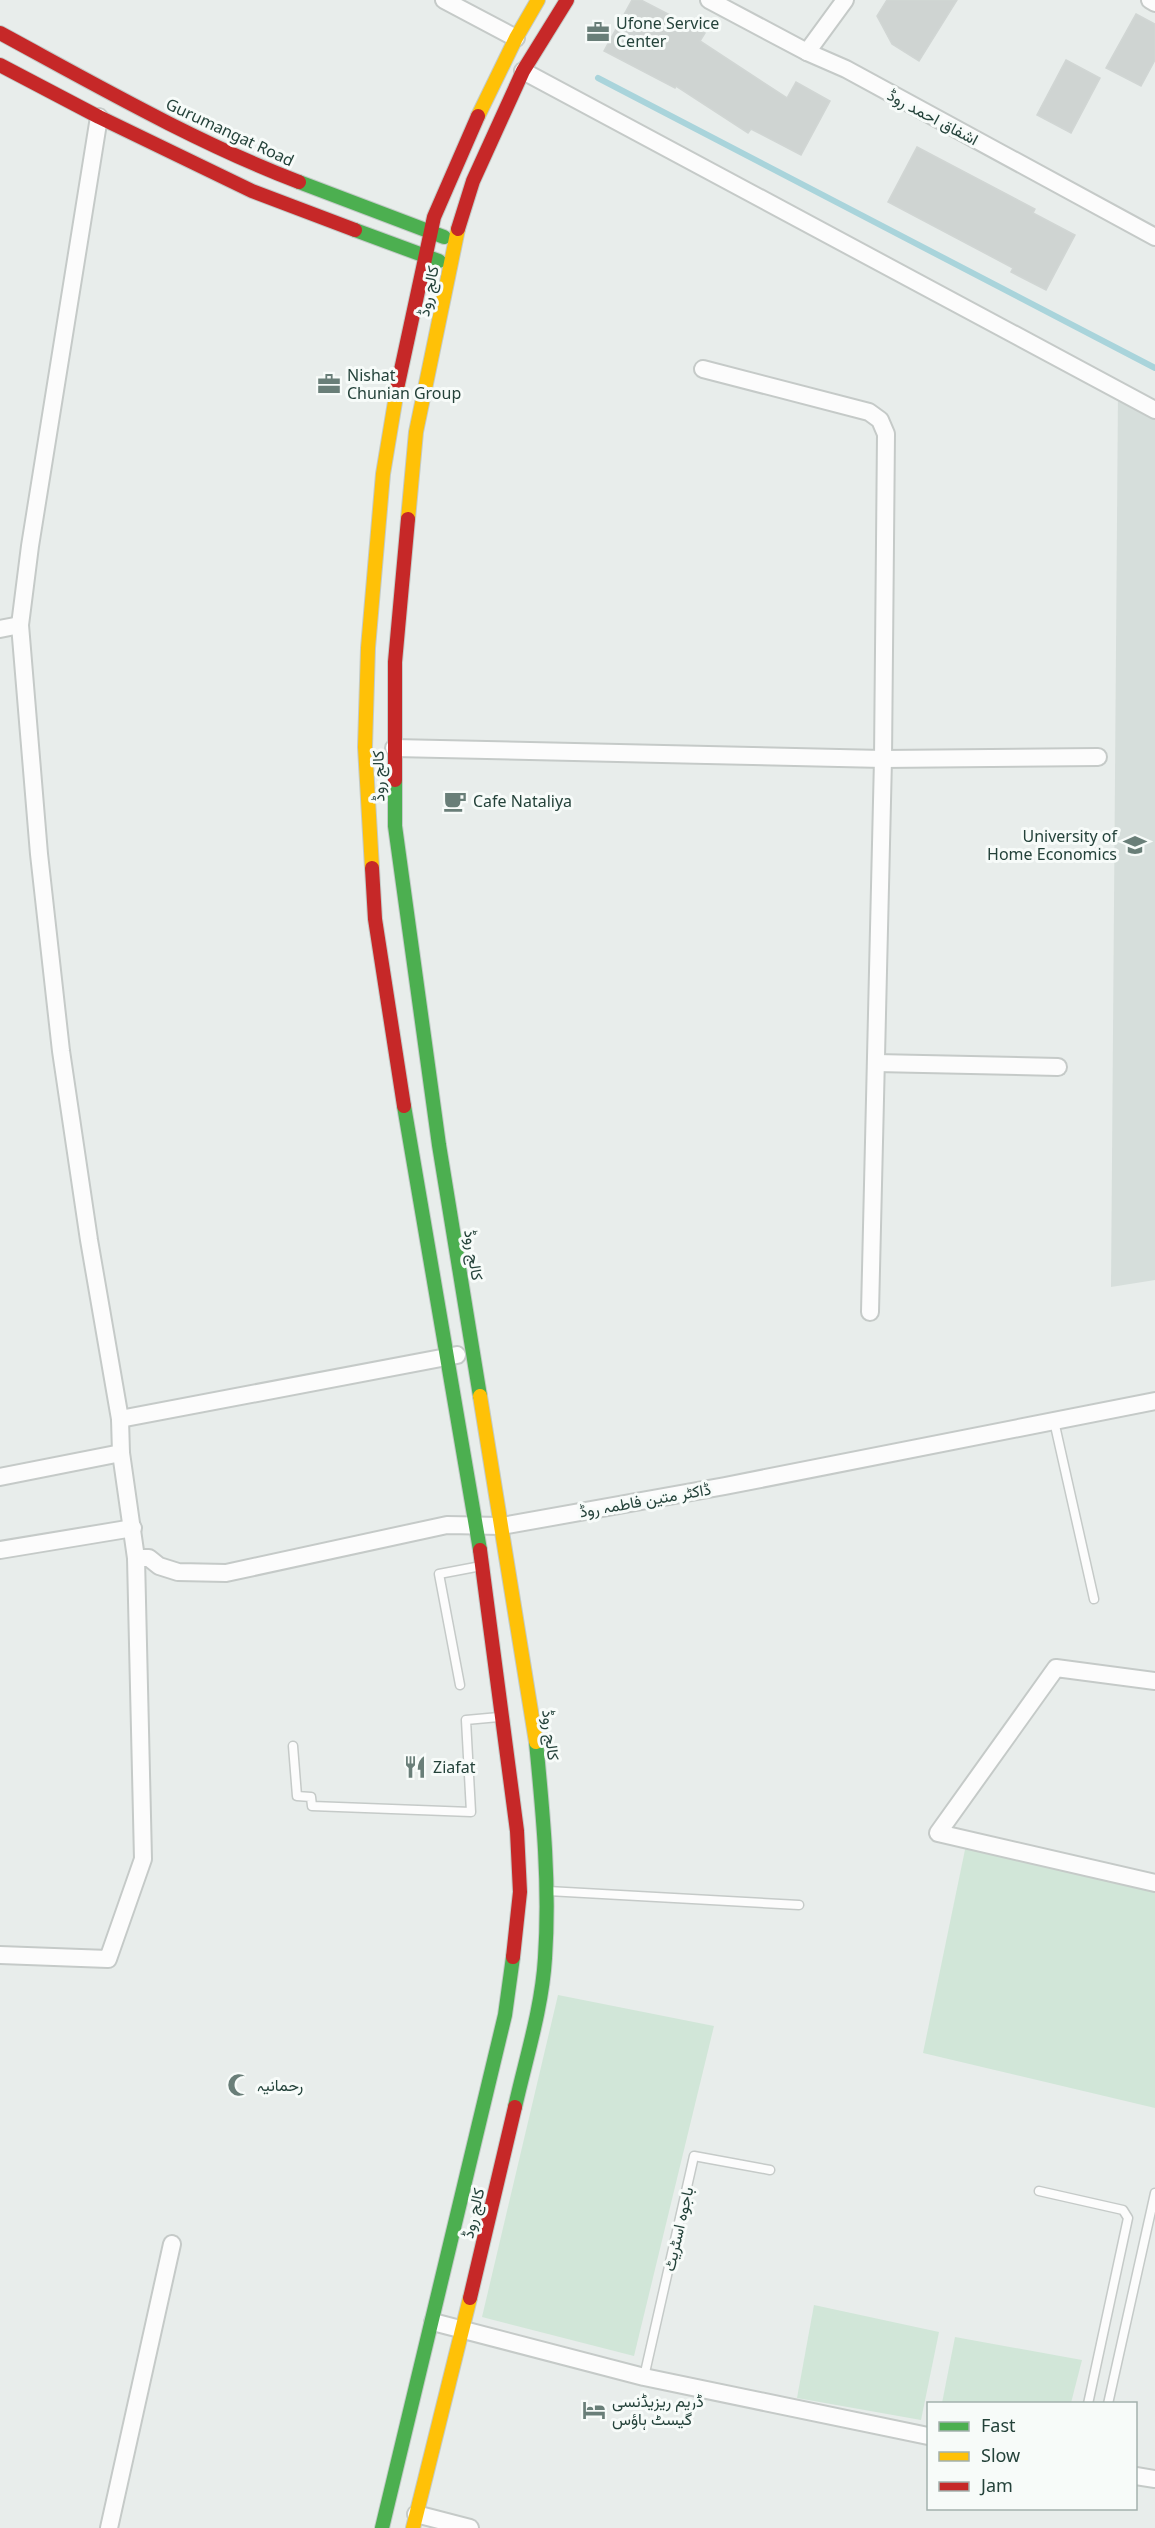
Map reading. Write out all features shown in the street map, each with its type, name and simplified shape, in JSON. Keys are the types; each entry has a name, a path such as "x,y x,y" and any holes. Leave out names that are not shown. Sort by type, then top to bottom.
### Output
{"main road":[{"name":"کالج روڈ","path":"382,2528 497,2049 511,1979 520,1892 517,1831 482,1565 390,1029 375,919 365,747 368,648 383,474 394,403 439,203 471,129 516,38 538,0"},
{"name":"کالج روڈ","path":"415,2521 463,2330 536,2014 545,1959 547,1891 546,1833 534,1726 439,1144 395,826 395,662 416,432 454,241 473,181 523,71 567,0"},
{"name":"Gurumangat Road","path":"0,33 102,88 260,167 454,241"},
{"path":"0,65 99,117 252,191 450,265"}],"street":[{"path":"444,0 516,38"},
{"name":"اشفاق احمد روڈ","path":"709,0 807,52 846,69 1155,237"},
{"path":"807,52 845,0"},
{"path":"1150,0 1155,3"},
{"path":"523,71 1155,410"},
{"path":"0,1955 108,1959 143,1859 136,1558 121,1454 120,1419 89,1240 61,1051 39,854 20,626 30,546 99,117"},
{"path":"703,369 869,412 880,420 886,434 883,759 870,1312"},
{"path":"0,630 20,626"},
{"path":"394,748 883,759 1098,757"},
{"path":"876,1063 1058,1067"},
{"path":"120,1419 473,1352"},
{"name":"ڈاکٹر متین فاطمہ روڈ","path":"136,1558 149,1558 159,1566 178,1572 226,1573 447,1525 502,1526 725,1486 1155,1401"},
{"path":"0,1477 121,1454"},
{"path":"0,1550 132,1521"},
{"path":"1155,1682 1056,1668 938,1833 1155,1883"},
{"path":"110,2528 172,2244"},
{"path":"433,2322 644,2377 927,2436"},
{"path":"1137,2476 1155,2479"},
{"path":"415,2521 470,2528"}],"lane":[{"path":"1054,1421 1094,1599"},
{"path":"460,1685 439,1574 482,1565"},
{"path":"293,1746 297,1796 311,1797 312,1806 471,1812 466,1720 502,1716"},
{"path":"547,1891 799,1905"},
{"name":"باجوہ اسٹریٹ","path":"644,2377 694,2156 770,2170"},
{"path":"1039,2191 1123,2210 1128,2218 1088,2402"},
{"path":"1108,2402 1155,2193"}],"shaded area":[{"name":"University of Home Economics","path":"1118,391 1155,410 1155,1280 1111,1287"}],"green space":[{"path":"967,1840 1155,1886 1155,2108 923,2053"},
{"path":"558,1995 714,2026 634,2356 482,2317"},
{"path":"814,2305 939,2332 921,2420 797,2398"},
{"path":"955,2337 1082,2360 1071,2402 942,2402"}],"building":[{"path":"632,0 641,0 705,33 700,41 787,98 796,82 830,101 801,155 751,129 748,133 676,86 675,88 604,51"},
{"path":"887,0 957,0 919,61 892,44 877,16"},
{"path":"1136,14 1155,24 1155,60 1141,86 1106,68"},
{"path":"1066,60 1100,78 1071,133 1037,115"},
{"path":"917,147 1035,209 1033,213 1075,235 1046,290 1011,272 1013,268 888,202"}],"waterway":[{"path":"598,78 1155,368"}],"traffic: fast":[{"path":"299,182 444,237"},
{"path":"355,230 439,261"},
{"path":"395,780 395,826 439,1145 480,1396"},
{"path":"404,1106 480,1550"},
{"path":"515,2107 537,2014 545,1958 546,1877 536,1742"},
{"path":"382,2528 505,2015 513,1957"}],"traffic: slow":[{"path":"478,116 516,38 538,0"},
{"path":"408,519 416,432 458,229"},
{"path":"372,868 365,747 368,648 383,474 398,384"},
{"path":"480,1396 536,1742"},
{"path":"413,2528 470,2298"}],"traffic: jam":[{"path":"458,229 473,181 523,71 567,0"},
{"path":"0,33 110,93 223,150 299,182"},
{"path":"0,65 99,117 252,191 355,230"},
{"path":"398,384 434,217 478,116"},
{"path":"395,780 395,662 408,519"},
{"path":"372,868 375,919 404,1106"},
{"path":"480,1550 517,1831 520,1892 513,1957"},
{"path":"470,2298 515,2107"}],"place":[{"name":"Ufone Service Center","path":"598,32"},
{"name":"Nishat Chunian Group","path":"329,384"},
{"name":"Cafe Nataliya","path":"455,801"},
{"name":"University of Home Economics","path":"1135,845"},
{"name":"Ziafat","path":"415,1767"},
{"name":"رحمانیہ","path":"239,2085"},
{"name":"ڈریم ریزیڈنسی گیسٹ ہاؤس","path":"594,2410"}]}
